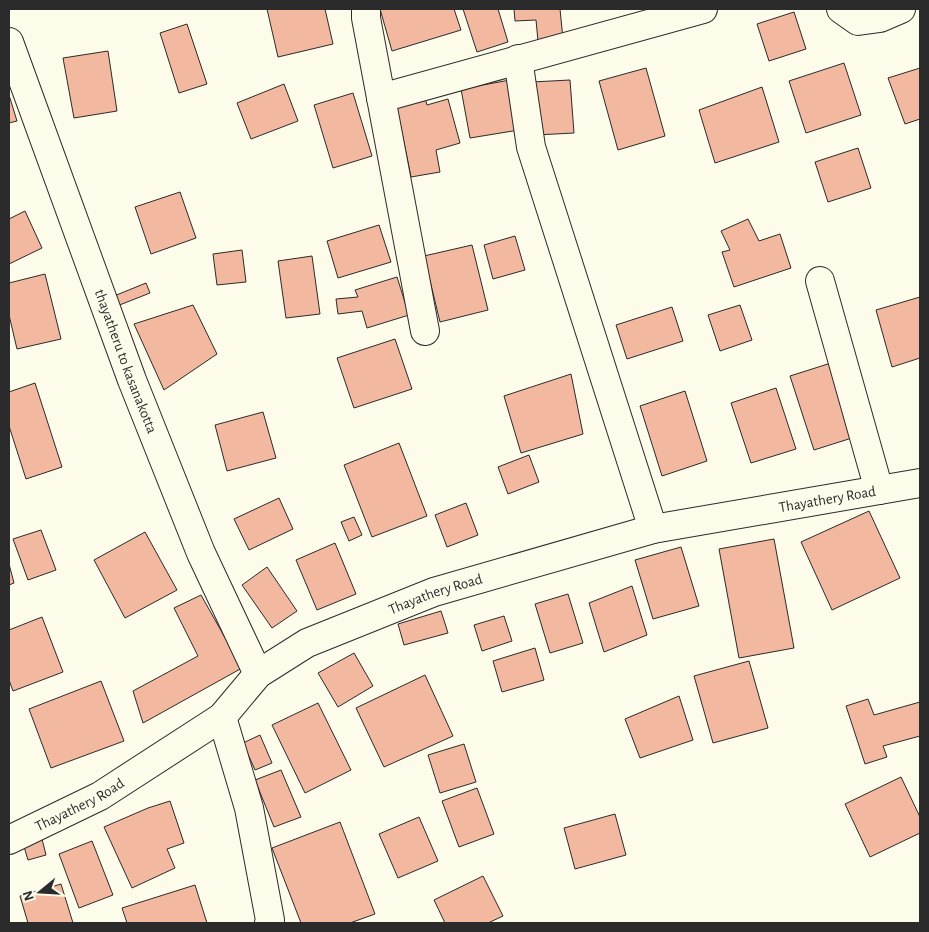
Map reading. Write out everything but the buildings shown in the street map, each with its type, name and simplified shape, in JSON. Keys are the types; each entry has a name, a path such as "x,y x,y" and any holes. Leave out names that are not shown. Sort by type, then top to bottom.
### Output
{"street":[{"path":"366,9 366,18 425,331"},
{"path":"381,98 703,9"},
{"path":"841,9 858,21 880,18 901,9"},
{"name":"thayatheru to kasanakotta","path":"9,42 132,380 200,553 258,674"},
{"path":"518,59 531,148 653,529"},
{"path":"820,281 879,490"},
{"name":"Thayathery Road","path":"9,840 100,796 222,717 258,674 308,643 434,592 653,529 920,483"},
{"path":"222,717 249,808 269,923"}]}
